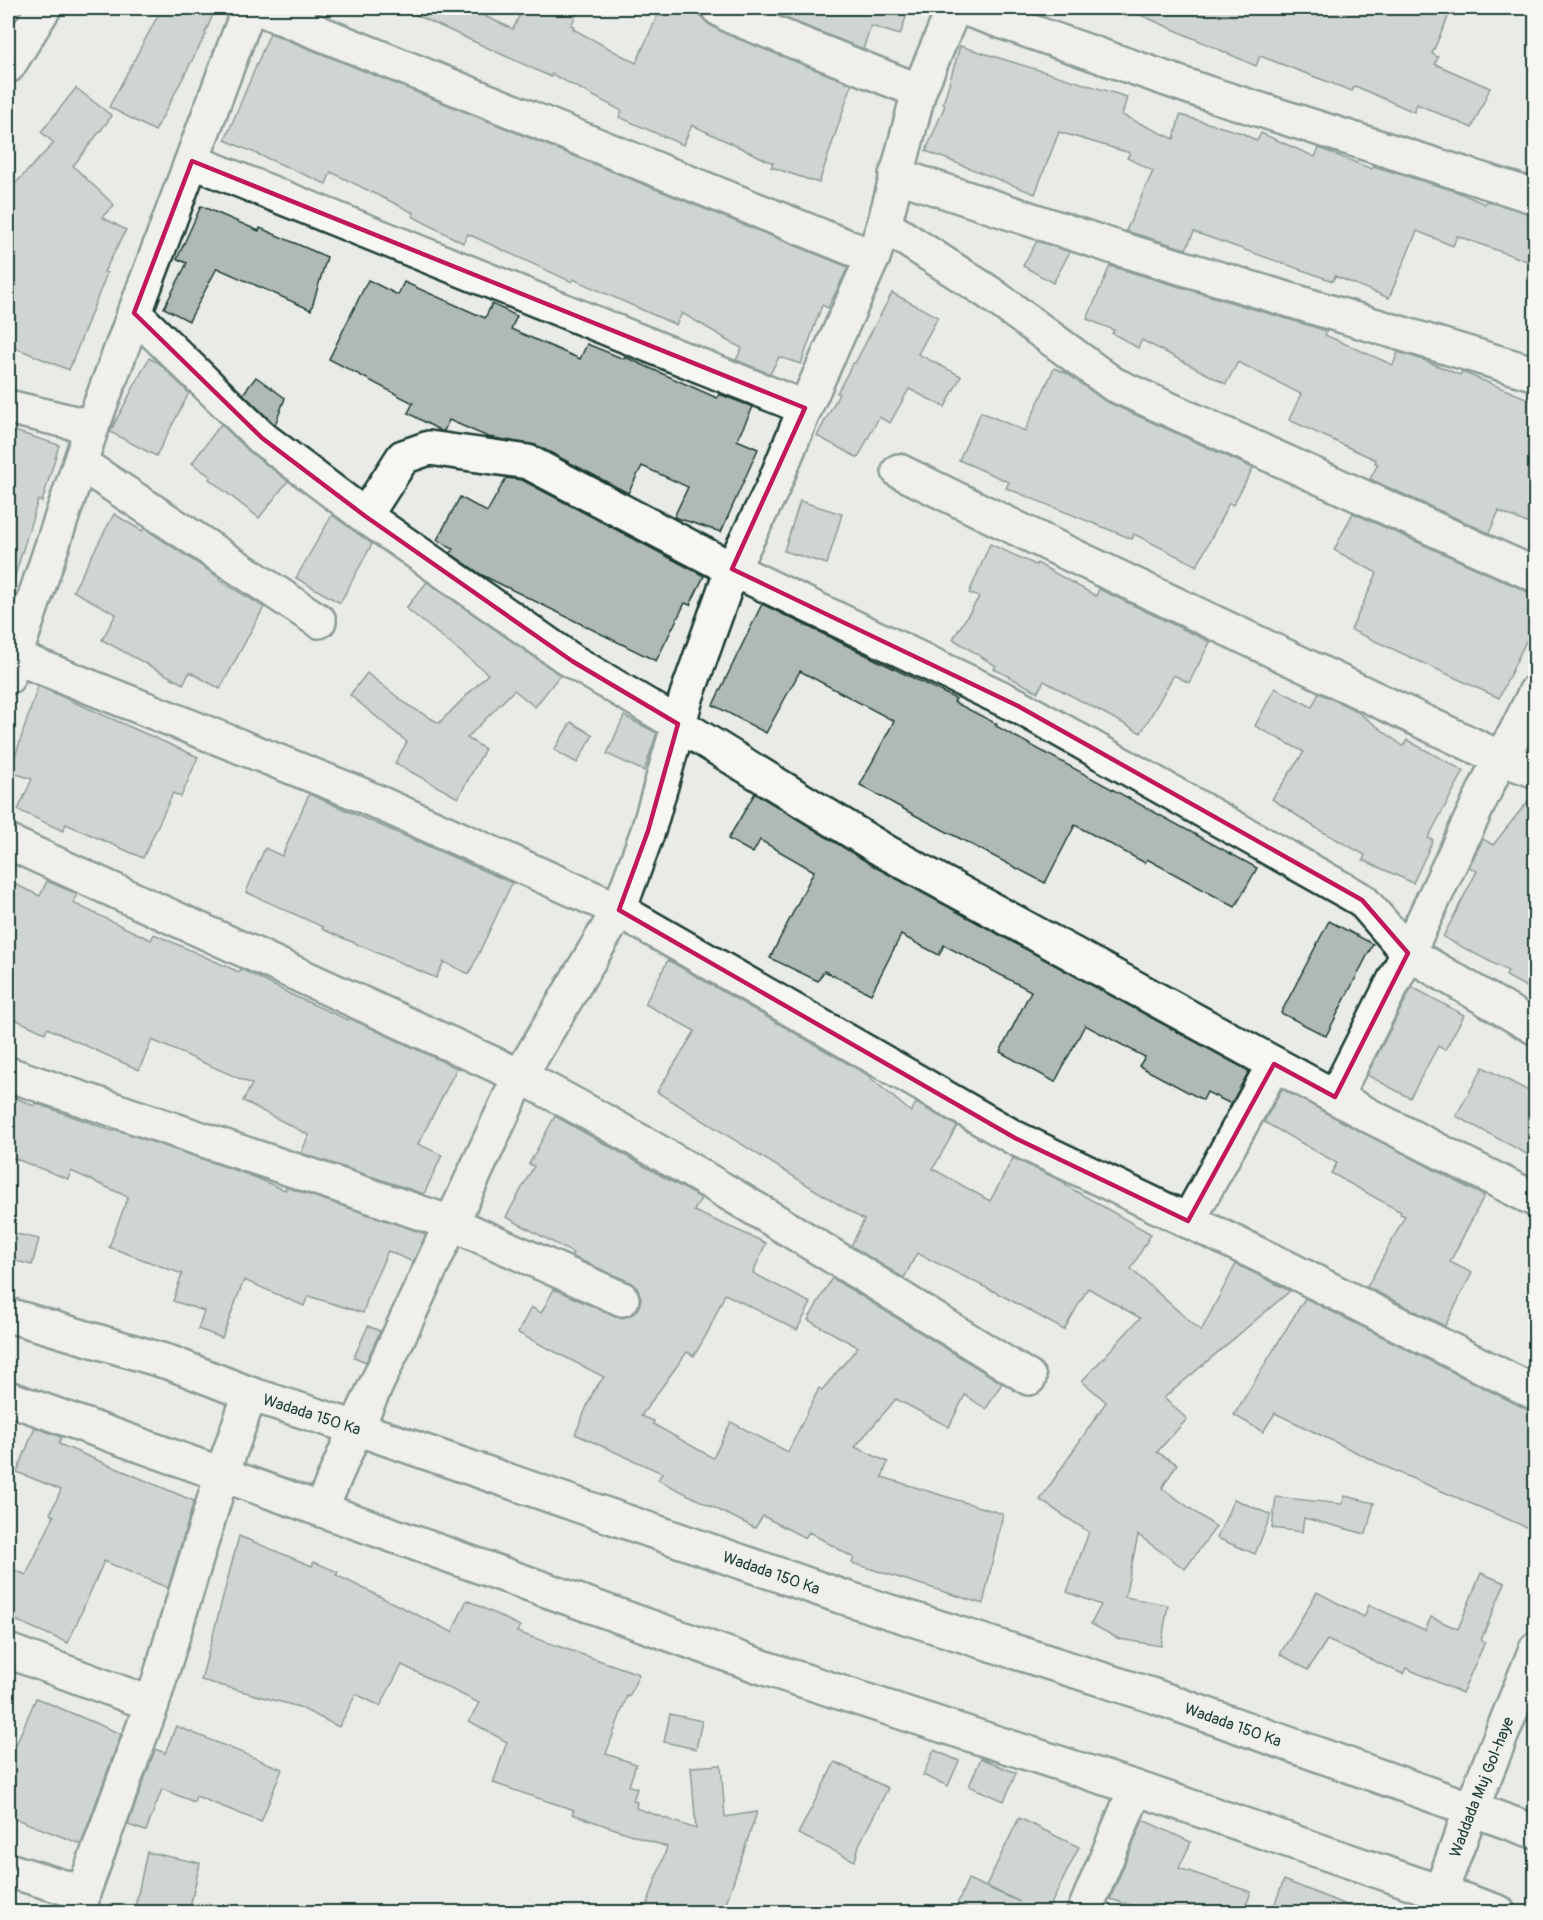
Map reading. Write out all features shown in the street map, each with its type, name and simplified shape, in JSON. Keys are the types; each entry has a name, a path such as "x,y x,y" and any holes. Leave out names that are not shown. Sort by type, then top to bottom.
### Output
{"street":[{"path":"8,66 44,8"},
{"path":"249,8 92,428 11,668 357,793 620,910 1015,1138 1287,1268 1536,1393"},
{"path":"258,8 873,257"},
{"path":"717,8 733,17 919,91"},
{"path":"321,1509 356,1428 520,1076 620,910 648,831 678,724 732,569 772,489 873,257 884,225 919,91 954,8"},
{"path":"963,8 1207,93 1536,197"},
{"path":"192,161 806,408"},
{"path":"897,175 1117,248 1536,374"},
{"path":"884,225 988,292 1113,384 1536,575"},
{"path":"134,313 262,438 365,516 572,661 886,852 1335,1097 1536,1200"},
{"path":"8,407 92,428"},
{"path":"365,516 403,457 429,448 528,462 732,569 1018,706 1362,900 1408,953 1536,1028"},
{"path":"80,463 319,621"},
{"path":"899,471 1500,758 1536,771"},
{"path":"1335,1097 1408,953 1500,758 1515,734 1536,691"},
{"path":"8,842 520,1076 597,1116 783,1226 1029,1378"},
{"path":"1188,1221 1274,1064"},
{"path":"8,1074 451,1223 622,1299"},
{"name":"Wadada 150 Ka","path":"8,1315 171,1364 250,1394 356,1428 840,1596 1150,1695 1536,1832"},
{"path":"8,1870 82,1903 152,1704 222,1474 250,1394"},
{"path":"8,1398 768,1670 1136,1788 1437,1903 1498,1912"},
{"name":"Waddada Muj Gol-haye","path":"1437,1903 1471,1810 1536,1649"},
{"path":"8,1651 152,1704"},
{"path":"1084,1912 1136,1788"}],"highlighted area":[{"path":"192,161 805,408 732,569 1018,706 1362,900 1408,953 1335,1097 1274,1064 1188,1221 1015,1138 619,910 648,831 678,724 572,661 365,516 262,438 134,313"}],"building":[{"path":"162,8 216,8 206,34 155,131 109,107"},
{"path":"401,8 467,8 513,29 523,8 580,8 571,25 574,26 573,29 636,63 661,8 681,8 702,17 708,24 726,34 852,84 819,183 771,167 773,163 692,125 683,145 619,117 622,111 552,74 551,77"},
{"path":"760,8 909,8 900,35 871,26 863,49"},
{"path":"1125,8 1452,8 1432,54 1438,57 1435,64 1490,88 1472,128 1417,104 1414,112 1355,86 1352,91 1260,56 1256,66"},
{"path":"270,33 848,267 828,308 822,305 801,364 779,357 770,374 736,360 742,348 682,313 676,325 573,279 572,282 468,234 463,243 412,216 414,213 331,172 326,184 225,140"},
{"path":"960,46 1127,97 1122,115 1174,139 1180,115 1242,133 1257,141 1261,133 1315,157 1319,148 1372,169 1373,166 1455,191 1485,204 1486,201 1536,215 1536,247 1530,262 1457,236 1453,246 1417,231 1389,298 1335,276 1333,281 1194,232 1186,249 1126,231 1153,171 1127,158 1130,153 1059,132 1035,194 926,151 945,105 943,104"},
{"path":"76,88 112,116 73,166 114,205 102,217 126,230 104,272 107,273 69,370 8,345 8,191 54,143 41,132"},
{"path":"201,206 327,257 311,310 217,268 189,321 164,308 187,263 177,259"},
{"path":"1037,241 1070,252 1053,283 1023,266"},
{"path":"1110,266 1327,331 1325,335 1393,365 1398,352 1460,375 1462,372 1536,402 1536,527 1499,511 1489,533 1370,479 1378,464 1375,463 1376,460 1289,420 1301,394 1238,362 1226,384 1142,340 1138,348 1112,333 1114,330 1087,319"},
{"path":"368,280 398,295 404,282 485,318 492,304 517,316 511,329 580,359 587,344 624,359 625,357 717,398 719,394 753,407 737,440 758,449 721,532 674,517 688,487 642,466 628,493 536,445 488,437 449,420 444,431 441,431 408,413 413,403 329,359"},
{"path":"892,293 938,317 918,354 961,376 945,407 909,389 890,423 879,417 858,458 817,436 839,394 837,393"},
{"path":"149,358 159,363 189,393 156,456 110,432"},
{"path":"1054,368 1068,374 1105,401 1253,468 1233,505 1229,503 1197,566 1134,534 1132,539 1006,488 1009,482 959,460 981,412 1025,431"},
{"path":"256,377 285,398 275,425 243,394"},
{"path":"221,424 251,453 288,481 259,518 192,463"},
{"path":"8,429 59,445 42,502 38,500 14,579 8,578"},
{"path":"506,478 522,480 704,576 690,605 685,603 656,661 482,575 450,553 453,549 437,540 460,497 487,512"},
{"path":"800,501 842,514 827,564 784,551"},
{"path":"1353,513 1528,592 1536,593 1536,620 1499,698 1351,630 1377,573 1334,550"},
{"path":"114,514 142,531 144,528 220,578 219,580 264,607 220,689 190,672 183,684 102,640 116,614 73,591"},
{"path":"332,515 372,544 340,603 296,578"},
{"path":"990,544 1036,565 1037,563 1096,596 1099,589 1210,642 1189,683 1174,675 1141,733 1044,681 1038,692 994,669 996,666 953,639 979,597 969,593"},
{"path":"427,582 560,675 535,707 514,690 467,738 485,749 458,798 395,763 407,742 350,695 367,673 409,706 439,723 488,674 406,608"},
{"path":"762,604 956,699 954,702 997,724 996,726 1257,868 1235,907 1147,859 1145,863 1075,825 1045,883 909,812 860,785 894,721 800,671 766,733 713,705"},
{"path":"38,686 198,757 181,797 173,793 143,858 66,824 63,831 18,810 32,779 10,772"},
{"path":"1275,688 1312,707 1319,693 1355,710 1403,746 1407,740 1464,771 1428,838 1433,840 1413,883 1363,860 1365,855 1316,828 1272,799 1304,752 1255,726"},
{"path":"624,716 657,733 644,771 607,754"},
{"path":"571,722 593,735 577,763 554,750"},
{"path":"1536,791 1536,992 1506,976 1508,971 1443,937 1477,871 1469,867 1483,839 1493,845"},
{"path":"755,793 877,868 1249,1071 1231,1104 1207,1092 1203,1100 1139,1066 1145,1057 1085,1025 1055,1082 1000,1052 1031,991 944,945 939,955 901,935 871,994 824,971 818,981 770,958 814,871 760,840 753,853 728,839"},
{"path":"309,794 512,883 469,974 444,962 436,978 322,929 323,927 246,892 265,848 282,856"},
{"path":"8,881 40,896 47,881 77,894 73,903 151,940 154,934 239,972 241,969 292,995 348,1020 349,1018 457,1068 418,1144 442,1155 424,1194 301,1153 309,1135 243,1101 252,1084 152,1040 139,1070 47,1028 45,1033 8,1016"},
{"path":"1329,921 1373,944 1326,1036 1281,1013"},
{"path":"668,960 866,1074 911,1112 916,1103 957,1126 933,1169 990,1201 1013,1158 1066,1183 1065,1185 1151,1234 1131,1269 1201,1331 1236,1264 1290,1291 1164,1398 1187,1419 1157,1452 1177,1464 1162,1488 1216,1527 1185,1569 1138,1535 1125,1597 1168,1605 1161,1646 1119,1639 1091,1624 1101,1605 1067,1592 1089,1532 1040,1500 1106,1402 1082,1381 1140,1318 1088,1288 1064,1330 1003,1296 917,1253 904,1278 851,1246 864,1220 657,1092 695,1031 645,1004"},
{"path":"1412,987 1464,1015 1445,1050 1438,1046 1410,1098 1367,1075"},
{"path":"1483,1067 1536,1095 1536,1159 1456,1116"},
{"path":"1282,1089 1484,1196 1450,1262 1472,1273 1445,1326 1367,1287 1405,1216 1331,1173 1337,1163 1264,1122"},
{"path":"8,1094 34,1106 35,1103 249,1175 285,1190 286,1187 426,1234 413,1262 388,1251 363,1313 308,1296 304,1306 244,1280 222,1338 198,1329 204,1311 173,1301 182,1274 109,1247 128,1197 71,1171 68,1179 8,1156"},
{"path":"555,1116 701,1198 694,1211 766,1243 753,1273 811,1303 797,1330 725,1294 694,1356 687,1352 641,1416 654,1421 653,1424 713,1458 731,1422 788,1452 819,1388 822,1390 858,1347 808,1320 832,1278 1002,1383 986,1409 965,1395 949,1427 896,1399 855,1447 888,1462 882,1477 1003,1514 983,1604 852,1563 854,1558 809,1532 805,1538 763,1516 755,1528 658,1480 662,1473 575,1434 594,1390 604,1377 518,1333 531,1307 541,1313 554,1289 623,1318 633,1314 641,1298 637,1288 630,1282 571,1256 573,1253 506,1217 534,1166 529,1164"},
{"path":"8,1232 39,1239 32,1265 8,1259"},
{"path":"1305,1298 1528,1410 1536,1411 1536,1507 1526,1527 1397,1472 1275,1413 1263,1432 1234,1415"},
{"path":"368,1326 380,1331 366,1362 354,1357"},
{"path":"35,1427 61,1437 59,1444 194,1501 168,1588 104,1561 68,1643 8,1617 8,1567 26,1575 54,1516 50,1514 61,1490 17,1472"},
{"path":"1345,1496 1374,1503 1366,1534 1304,1518 1302,1532 1272,1528 1276,1497 1342,1504"},
{"path":"1234,1499 1271,1515 1255,1554 1217,1538"},
{"path":"239,1536 312,1566 314,1562 338,1572 336,1575 452,1632 467,1600 520,1626 517,1632 639,1674 629,1697 627,1696 606,1754 636,1764 629,1786 637,1788 633,1801 637,1802 636,1808 696,1829 691,1767 721,1765 725,1817 757,1812 723,1912 660,1912 646,1908 667,1847 572,1814 574,1810 493,1783 507,1742 469,1721 479,1703 402,1665 380,1706 356,1694 339,1727 299,1707 201,1680"},
{"path":"1481,1573 1505,1583 1481,1640 1485,1642 1462,1693 1406,1668 1403,1674 1327,1640 1308,1670 1280,1654 1317,1592 1364,1617 1369,1605 1425,1630 1431,1617 1458,1629"},
{"path":"36,1698 121,1734 81,1844 8,1816 8,1763"},
{"path":"670,1714 702,1721 696,1749 664,1742"},
{"path":"176,1726 282,1769 261,1822 196,1796 194,1802 162,1789 146,1831 128,1825 155,1749 165,1753"},
{"path":"934,1750 959,1761 948,1786 923,1775"},
{"path":"981,1758 1016,1773 1004,1801 969,1786"},
{"path":"835,1762 888,1788 859,1845 855,1861 798,1834"},
{"path":"1019,1818 1079,1847 1047,1912 954,1912 968,1879 1020,1902 986,1886"},
{"path":"1143,1820 1191,1842 1179,1868 1251,1892 1244,1912 1154,1912 1110,1899"},
{"path":"147,1852 200,1863 189,1912 134,1912"},
{"path":"1284,1880 1361,1912 1299,1912 1275,1903"}]}
